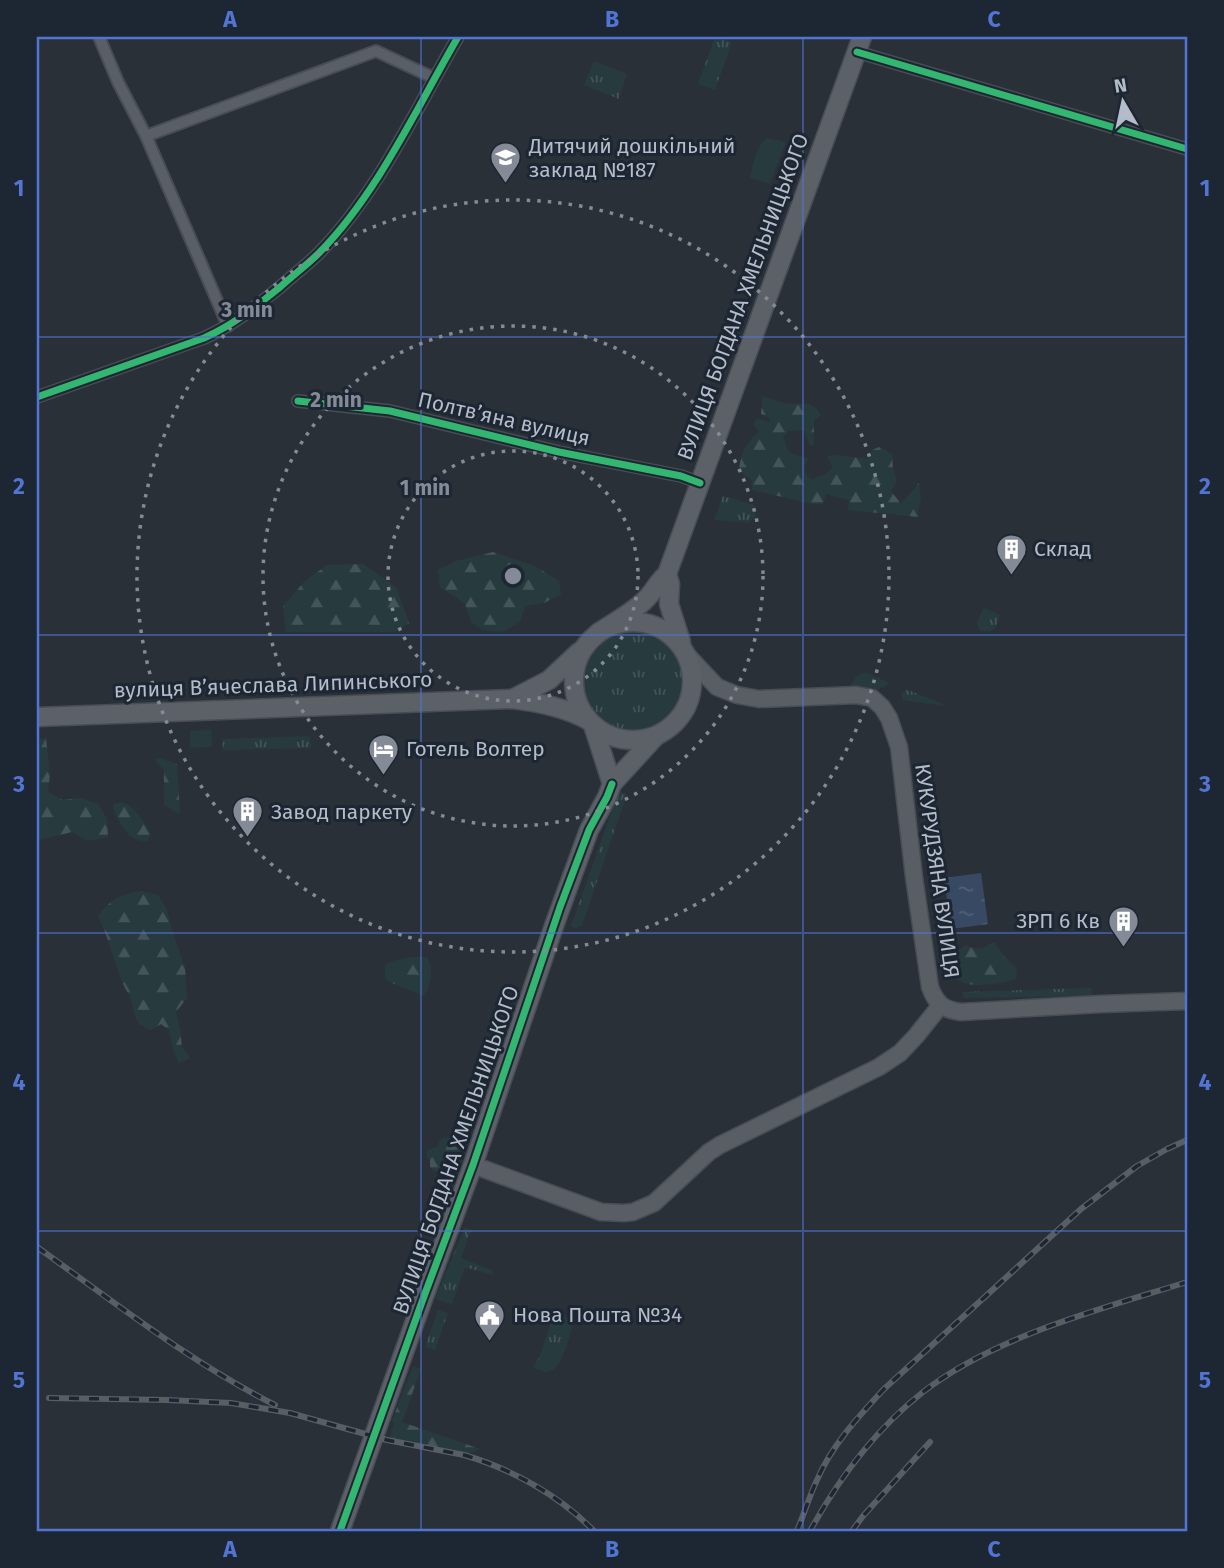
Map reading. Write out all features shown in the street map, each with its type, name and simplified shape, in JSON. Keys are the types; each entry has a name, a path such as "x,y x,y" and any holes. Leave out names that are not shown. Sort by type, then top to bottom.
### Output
{"main road":[{"name":"ВУЛИЦЯ БОГДАНА ХМЕЛЬНИЦЬКОГО","path":"598,633 647,598 667,574 860,44"},
{"name":"ВУЛИЦЯ БОГДАНА ХМЕЛЬНИЦЬКОГО","path":"667,574 670,584 669,604 685,652"},
{"path":"637,621 663,629 674,638 685,652 692,670 693,684 684,712 675,723 656,736 630,740 604,733 591,722 576,697 574,671 584,647 598,633 623,622 637,621"},
{"name":"вулиця Вʼячеслава Липинського","path":"512,699 549,680 584,647"},
{"name":"КУКУРУДЗЯНА ВУЛИЦЯ","path":"685,652 717,687 737,695 760,699 856,695 872,698 882,707 889,718 899,747 930,987 940,1006 961,1012 1187,1001"},
{"name":"вулиця Вʼячеслава Липинського","path":"37,717 512,699 557,706 591,722"},
{"path":"591,722 612,784"},
{"name":"ВУЛИЦЯ БОГДАНА ХМЕЛЬНИЦЬКОГО","path":"340,1531 473,1165 560,907 589,830 612,784 656,736"},
{"path":"473,1165 601,1212 633,1212 654,1203 720,1145 879,1067 900,1053 940,1006"}],"street":[{"path":"99,37 118,82 146,136 228,326"},
{"path":"37,397 204,338 228,326 246,315 319,253 375,183 458,37"},
{"path":"860,44 1187,149"},
{"path":"146,136 376,51 434,78"},
{"name":"Полтвʼяна вулиця","path":"298,401 390,411 559,452 681,476 699,483"}],"green space":[{"path":"715,37 732,42 715,90 698,84"},
{"path":"594,61 627,74 619,99 584,85"},
{"path":"767,138 786,142 770,184 750,178 757,151"},
{"path":"763,396 782,403 813,406 821,415 814,420 814,445 810,446 804,430 788,431 783,438 789,452 808,459 804,467 812,480 833,467 827,456 869,459 872,450 879,447 892,454 897,480 891,491 901,504 919,483 919,517 848,510 849,500 826,494 823,504 812,504 752,490 752,481 739,470 745,448 759,432 754,424 757,419 770,422 770,418 761,414"},
{"path":"723,496 754,505 756,516 748,523 714,520"},
{"path":"493,552 535,566 559,581 561,594 544,603 525,606 520,622 502,632 483,630 471,622 465,604 440,587 438,570 456,561"},
{"path":"363,564 396,587 409,623 395,632 286,632 283,606 304,582 327,565"},
{"path":"984,608 1000,615 992,631 980,631 978,628 978,620"},
{"path":"633,630 653,634 669,645 680,661 684,681 680,701 669,717 653,728 633,732 613,728 597,717 586,701 582,681 586,661 597,645 613,634"},
{"path":"863,673 889,683 879,690 847,691 856,677"},
{"path":"908,690 944,706 903,700 901,694"},
{"path":"211,730 212,747 190,748 190,731"},
{"path":"310,736 311,748 223,750 222,739"},
{"path":"46,738 50,774 48,792 63,800 81,798 98,804 107,819 108,837 87,841 72,832 39,840 37,739"},
{"path":"155,759 177,764 180,814 164,805 164,771"},
{"path":"619,791 627,794 582,925 576,928 571,926"},
{"path":"122,802 135,811 145,824 151,834 147,841 129,835 121,825 113,804"},
{"path":"141,891 158,895 167,910 185,968 187,998 176,1012 182,1047 190,1058 179,1063 169,1030 161,1024 151,1030 140,1025 135,1016 131,999 98,916 116,899"},
{"path":"995,943 1017,969 1016,978 983,985 969,984 950,972 950,956 966,945 979,948"},
{"path":"413,957 427,957 429,962 431,976 424,996 387,981 385,977 385,965"},
{"path":"1091,988 1092,996 964,998 962,992"},
{"path":"452,1137 467,1147 456,1176 444,1175 430,1168 427,1157 427,1150 439,1146 439,1141 444,1138"},
{"path":"465,1227 471,1230 461,1258 493,1271 492,1275 465,1267 452,1304 435,1299"},
{"path":"438,1310 448,1313 435,1350 425,1347"},
{"path":"554,1313 572,1320 572,1325 561,1359 554,1369 545,1372 533,1367 540,1356"},
{"path":"413,1366 421,1369 402,1422 480,1449 464,1455 389,1440 394,1423 392,1421"}],"water":[{"path":"981,873 988,924 951,929 944,878"}],"railway":[{"path":"797,1531 814,1486 830,1455 855,1421 884,1389 1081,1209 1137,1166 1187,1140"},
{"path":"37,1247 183,1351 275,1405"},
{"path":"810,1531 846,1473 874,1438 906,1406 951,1372 1050,1326 1187,1282"},
{"path":"49,1398 231,1403 290,1413 387,1440 464,1455 500,1468 534,1485 566,1506 594,1531"},
{"path":"852,1531 930,1442"}],"cycle path":[{"path":"37,397 204,338 234,322 279,288 319,253 360,204 395,150 458,37"},
{"path":"857,52 1187,149"},
{"path":"298,401 390,411 559,452 681,476 700,483"},
{"path":"340,1531 473,1165 560,907 589,830 612,784"}],"place":[{"name":"Дитячий дошкільний заклад №187","path":"506,185"},
{"name":"Склад","path":"1011,576"},
{"name":"Готель Волтер","path":"383,776"},
{"name":"Завод паркету","path":"248,839"},
{"name":"ЗРП 6 Кв","path":"1123,948"},
{"name":"Нова Пошта №34","path":"490,1342"}]}
